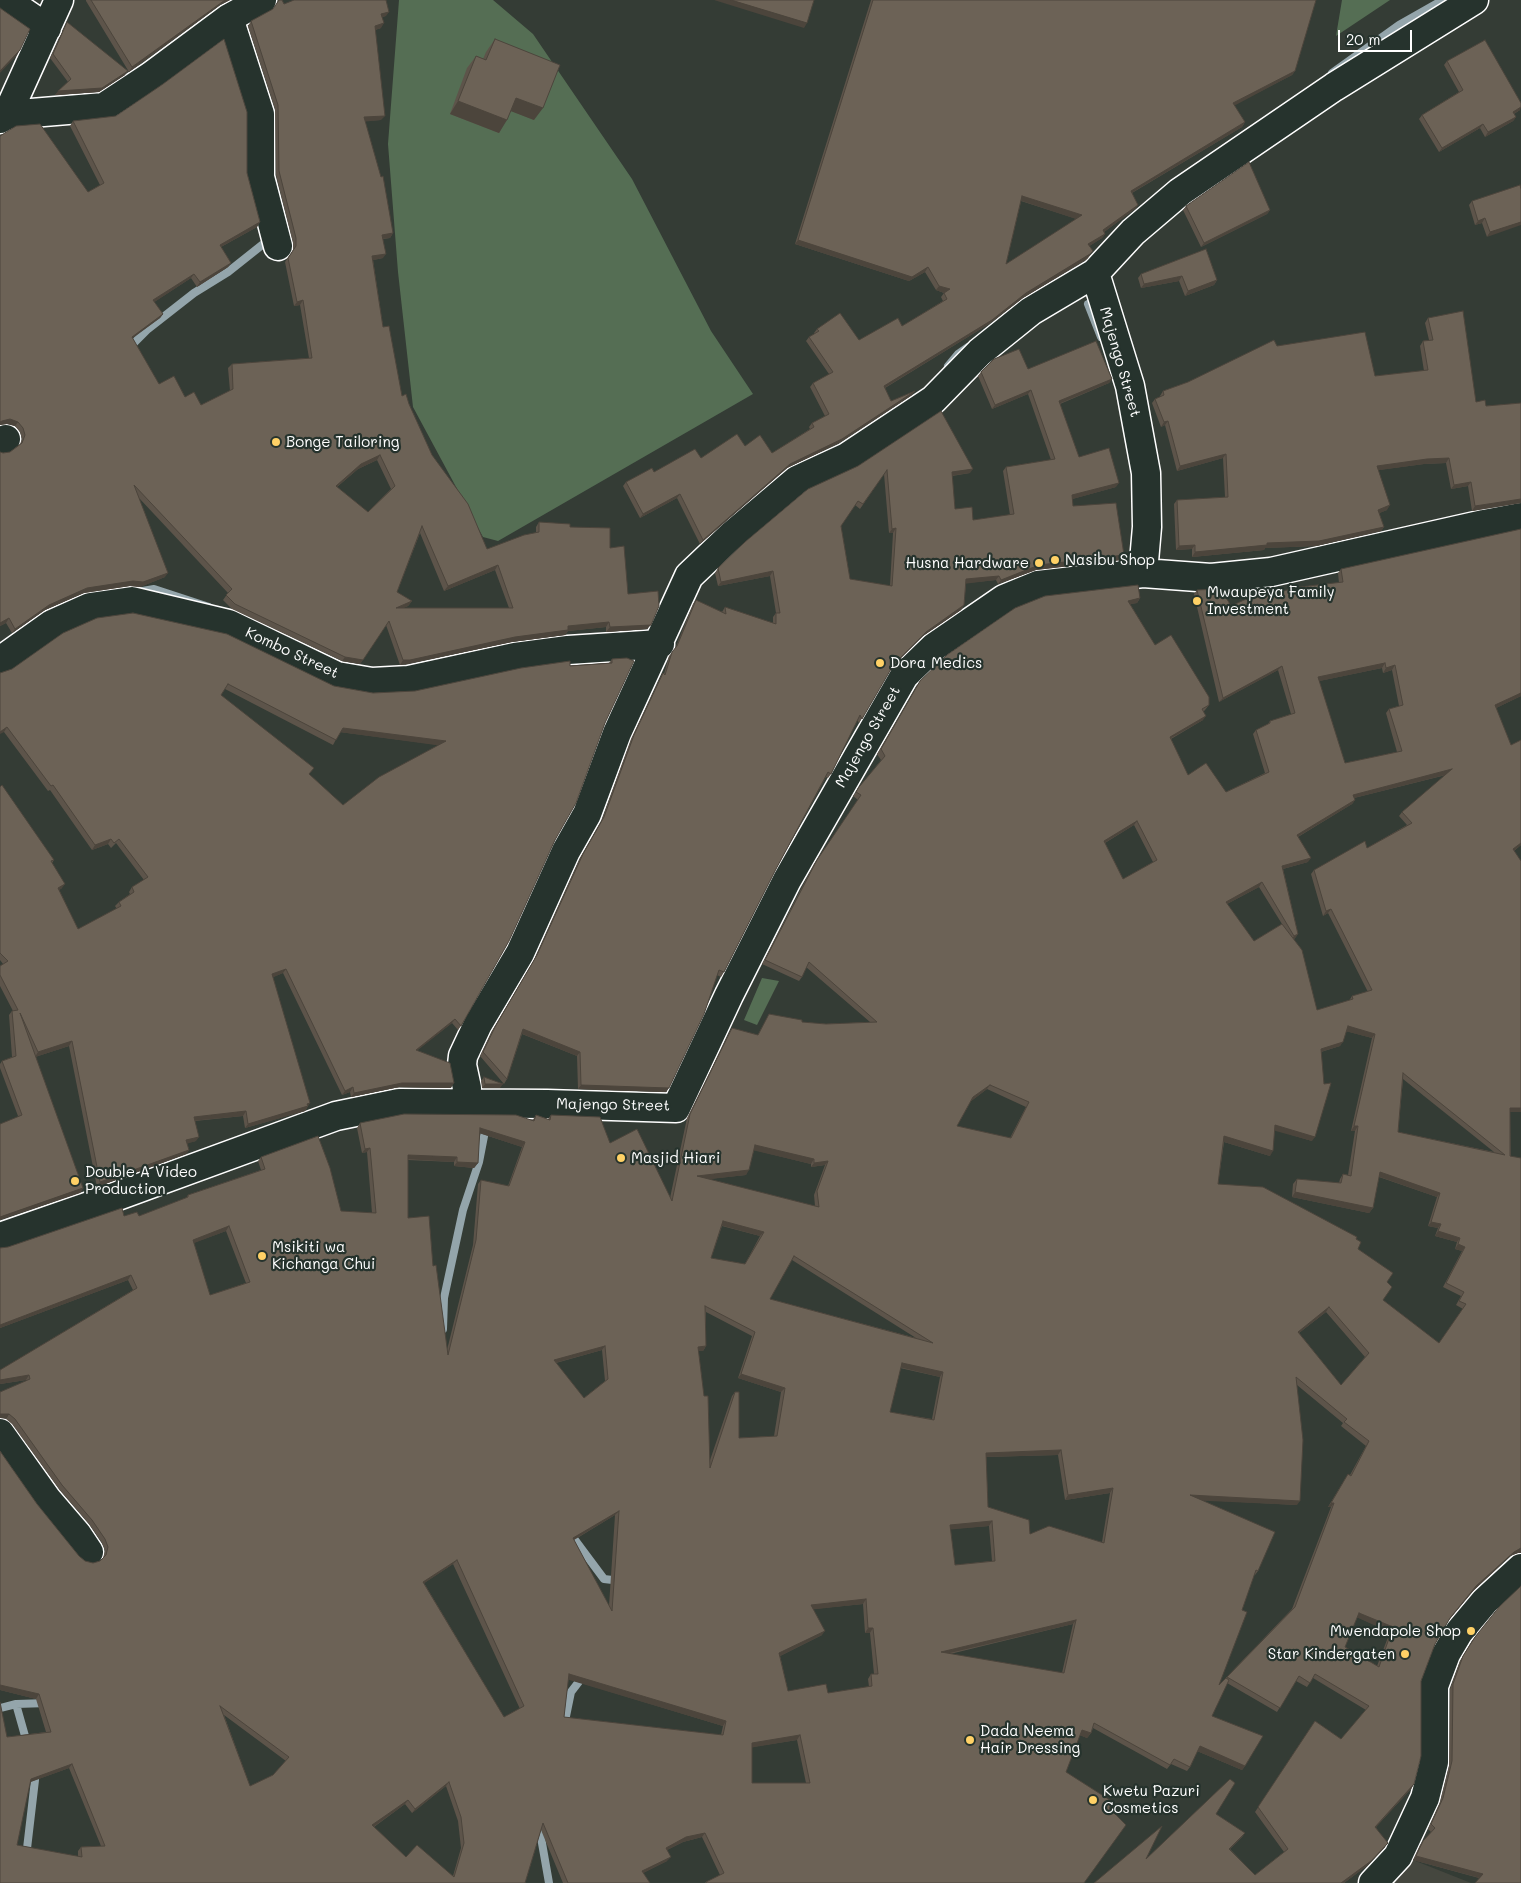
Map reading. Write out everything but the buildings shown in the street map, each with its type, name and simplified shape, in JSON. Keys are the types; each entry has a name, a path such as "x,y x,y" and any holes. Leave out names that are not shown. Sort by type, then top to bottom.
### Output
{"street":[{"path":"6,0 47,28"},
{"path":"4,117 59,0"},
{"path":"4,117 104,107 151,76 229,18 262,0"},
{"path":"464,1104 468,1088 462,1065 463,1056 478,1024 520,952 562,860 587,814 617,733 660,644 689,576 732,535 797,480 847,457 933,400 980,352 1031,311 1095,273 1134,232 1180,192 1342,82 1474,0"},
{"path":"229,18 260,114 260,177 278,246"},
{"name":"Majengo Street","path":"0,1237 336,1116 399,1103 676,1108 729,994 787,880 904,676 934,647 1004,599 1038,585 1144,573 1147,527 1146,473 1142,448 1130,386 1095,273"},
{"path":"1144,573 1211,578 1270,572 1521,517"},
{"name":"Kombo Street","path":"0,661 52,624 90,607 132,601 229,624 337,676 372,682 409,680 514,657 568,650 660,644"},
{"path":"0,1433 89,1552"},
{"path":"1373,1883 1398,1856 1425,1798 1434,1762 1434,1686 1446,1654 1459,1632 1485,1601 1521,1568"}],"shaded area":[{"path":"1408,1858 1471,1883 1381,1883"}],"green space":[{"path":"399,0 493,0 533,34 632,179 711,331 753,394 498,541 483,537 413,407 398,272 388,144"},
{"path":"1342,0 1390,0 1336,36"},
{"path":"762,978 779,981 757,1025 744,1020"}],"waterway":[{"path":"1332,73 1399,25 1443,0"},
{"path":"128,349 148,329 194,293 228,272 262,245"},
{"path":"1088,304 1101,337"},
{"path":"948,366 958,354 968,347"},
{"path":"137,592 154,589 209,607"},
{"path":"443,1329 444,1298 463,1210 479,1162 486,1126"},
{"path":"569,1532 604,1579 621,1581"},
{"path":"564,1726 571,1692 584,1675"},
{"path":"0,1708 16,1704 48,1703"},
{"path":"16,1704 27,1743"},
{"path":"26,1857 35,1780 33,1772"},
{"path":"539,1826 549,1883"}],"place":[{"name":"Bonge Tailoring","path":"276,442"},
{"name":"Nasibu Shop","path":"1055,560"},
{"name":"Husna Hardware","path":"1039,563"},
{"name":"Mwaupeya Family Investment","path":"1197,601"},
{"name":"Dora Medics","path":"880,663"},
{"name":"Masjid Hiari","path":"621,1158"},
{"name":"Double A Video Production","path":"75,1181"},
{"name":"Msikiti wa Kichanga Chui","path":"262,1256"},
{"name":"Mwendapole Shop","path":"1471,1631"},
{"name":"Star Kindergaten","path":"1405,1654"},
{"name":"Dada Neema Hair Dressing","path":"970,1740"},
{"name":"Kwetu Pazuri Cosmetics","path":"1093,1800"}]}
